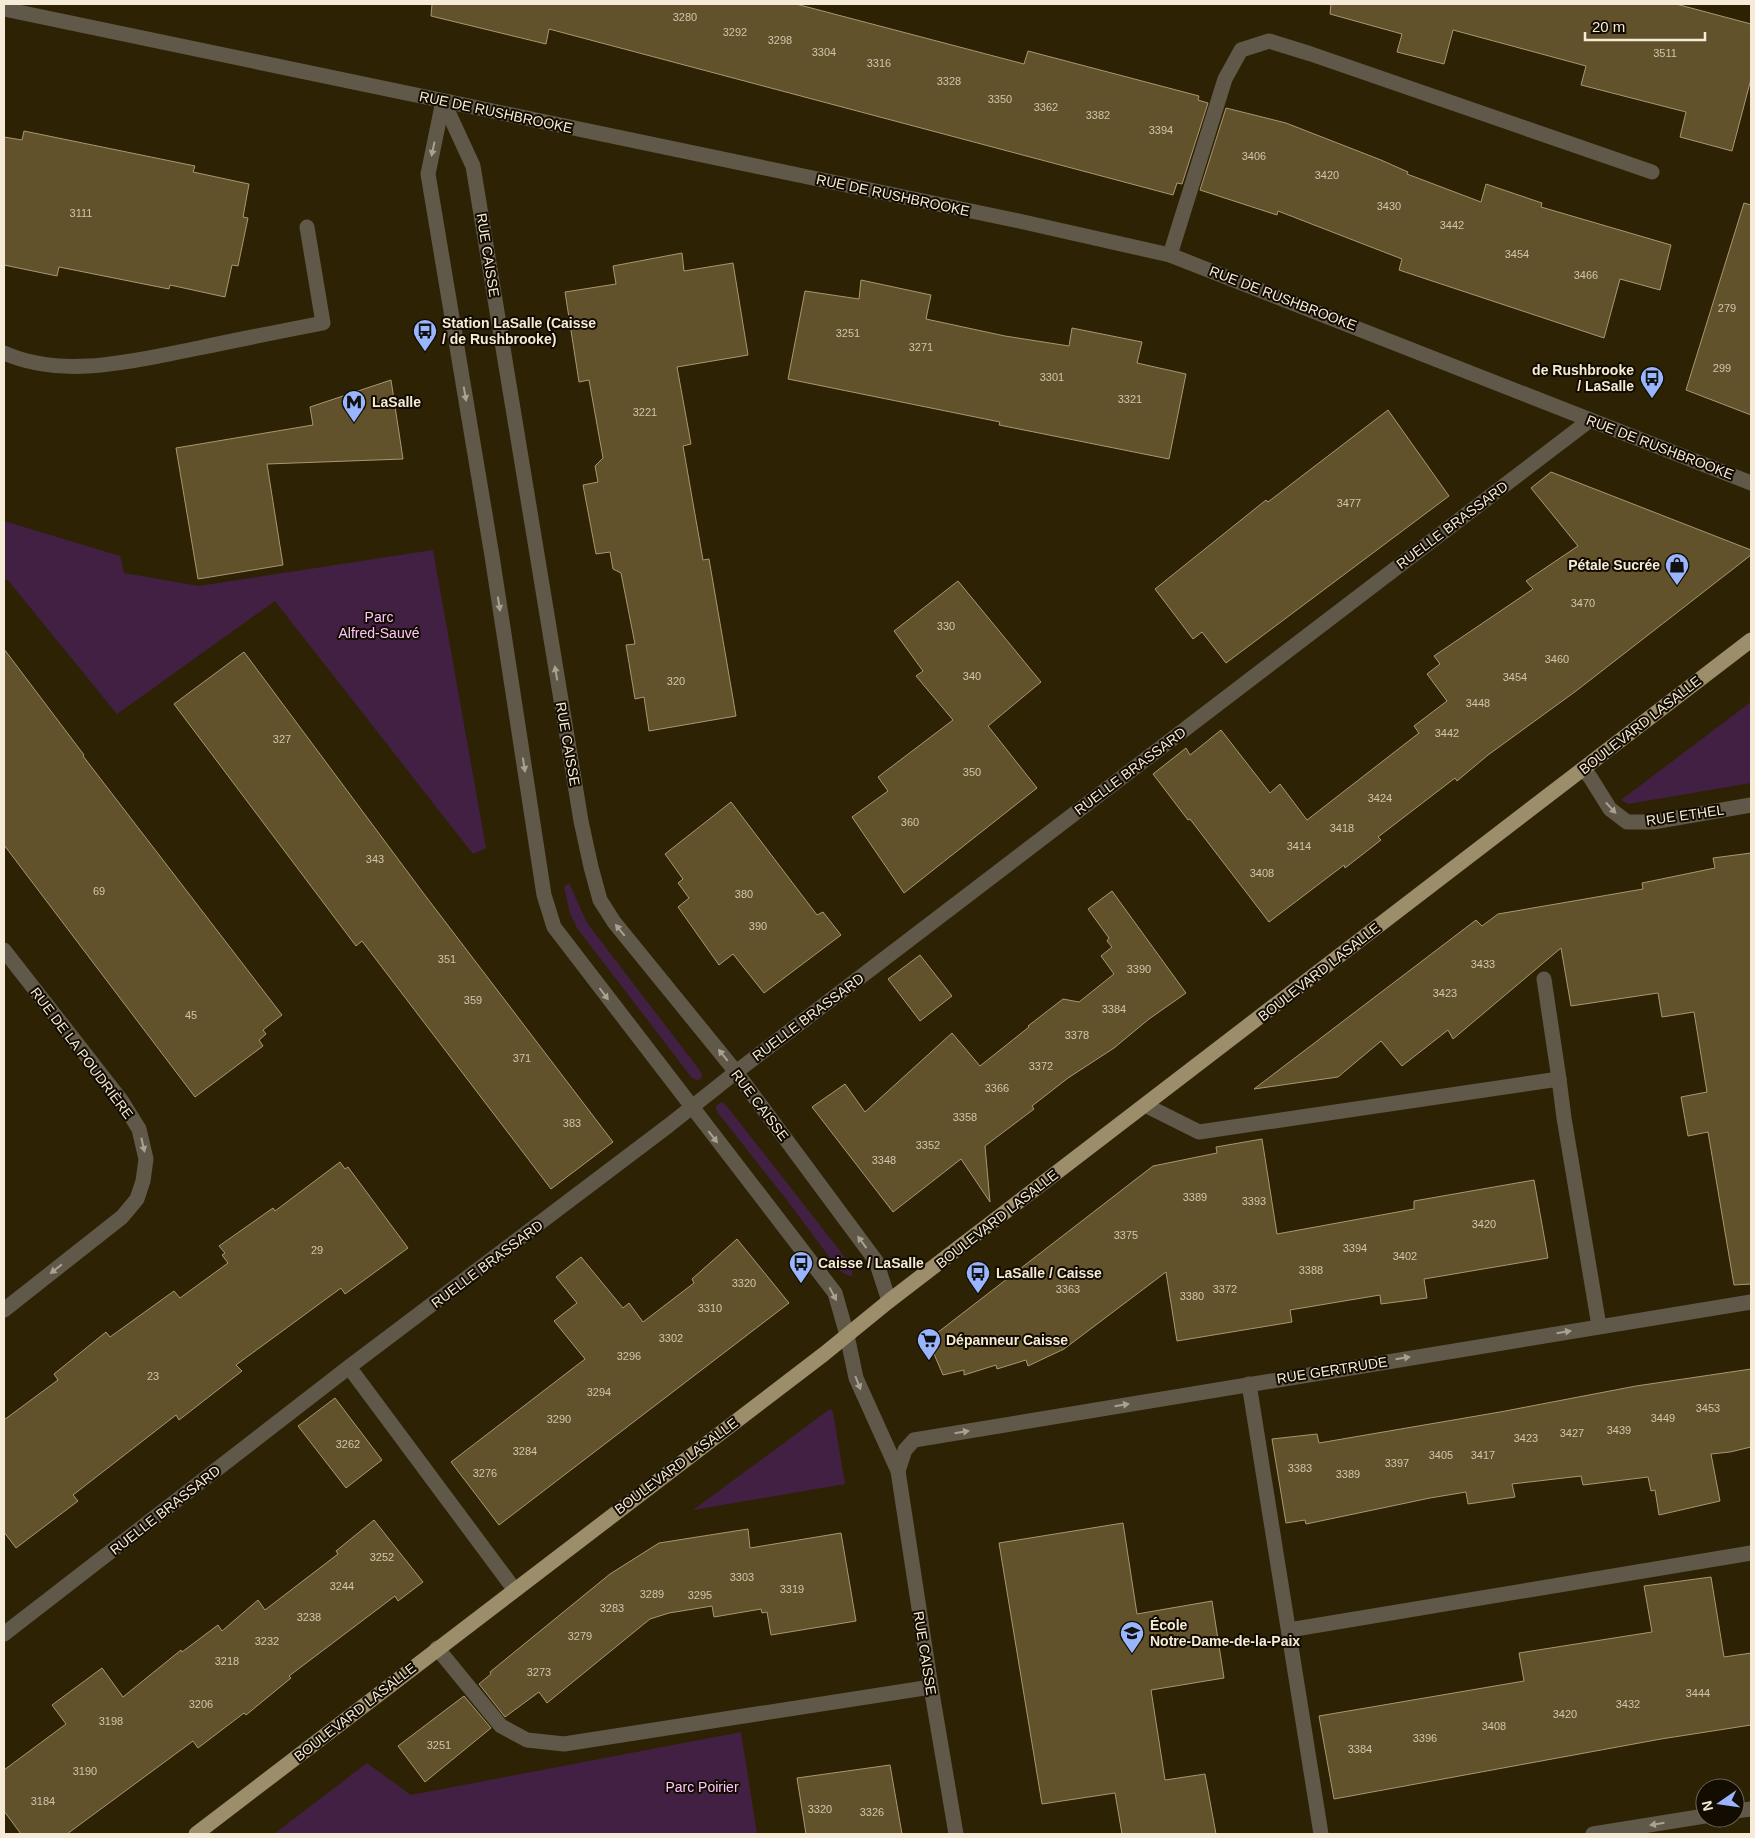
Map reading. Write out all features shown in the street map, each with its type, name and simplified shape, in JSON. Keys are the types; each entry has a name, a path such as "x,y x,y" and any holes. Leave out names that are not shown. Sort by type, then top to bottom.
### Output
{"main road":[{"name":"BOULEVARD LASALLE","path":"196,1834 514,1589 824,1354 889,1301 1751,640"}],"street":[{"name":"RUE DE RUSHBROOKE","path":"4,9 1019,221 1170,255 1751,482"},
{"path":"1170,255 1225,79 1241,50 1269,41 1652,172"},
{"name":"RUE CAISSE","path":"443,101 473,166 579,811 600,900 614,922 736,1072 876,1261 889,1301"},
{"name":"RUE CAISSE","path":"443,101 428,174 492,556 544,895 554,927 835,1293 847,1335 856,1378 898,1471 930,1687 956,1834"},
{"path":"4,353 23,361 64,367 126,362 323,323 307,227"},
{"name":"RUELLE BRASSARD","path":"4,1634 349,1367 692,1108 736,1072 1590,420"},
{"name":"RUE ETHEL","path":"1583,769 1610,809 1627,822 1653,822 1751,805"},
{"name":"RUE DE LA POUDRIÈRE","path":"4,950 122,1100 139,1129 146,1159 143,1181 137,1199 122,1216 4,1310"},
{"path":"1544,979 1567,1137 1599,1326"},
{"path":"1145,1105 1199,1132 1559,1079"},
{"name":"RUE GERTRUDE","path":"914,1440 1751,1302"},
{"path":"349,1367 514,1589"},
{"path":"1250,1384 1321,1834"},
{"name":"RUE CAISSE","path":"898,1471 905,1450 914,1440"},
{"path":"1289,1630 1751,1553"},
{"path":"438,1648 501,1726 527,1740 564,1744 930,1687"},
{"path":"1593,1834 1695,1818"}],"green space":[{"name":"Parc Alfred-Sauvé","path":"4,521 120,556 124,573 199,586 433,550 486,848 473,854 275,601 117,714 7,579 4,581"},
{"path":"1751,702 1751,783 1628,804 1621,800"},
{"path":"569,883 587,923 701,1072 701,1079 692,1078 577,928 570,913 564,887"},
{"path":"722,1102 847,1260 852,1270 852,1276 839,1270 718,1113 716,1106"},
{"path":"830,1409 833,1412 845,1484 693,1510"},
{"name":"Parc Poirier","path":"741,1732 757,1834 274,1834 367,1763 411,1795"}],"building":[{"path":"432,4 796,4 1024,64 1028,51 1199,96 1198,100 1208,103 1182,184 1177,183 1173,195 549,29 546,44 431,16"},
{"path":"1331,4 1676,4 1751,24 1751,79 1732,151 1680,137 1686,112 1581,85 1586,66 1453,30 1444,64 1397,52 1402,34 1330,14"},
{"path":"1226,108 1286,123 1381,160 1408,172 1407,174 1481,202 1486,184 1542,203 1541,207 1671,245 1660,290 1620,279 1604,338 1399,270 1402,259 1278,211 1277,215 1200,190"},
{"path":"24,131 195,166 193,172 249,184 243,217 248,218 238,266 232,265 225,297 170,285 169,289 59,267 57,276 4,265 4,137 22,140"},
{"path":"1744,203 1751,205 1751,415 1686,390"},
{"path":"682,253 684,271 733,263 748,355 677,367 691,444 683,446 703,560 709,559 736,716 649,731 644,697 635,699 626,645 635,644 621,573 613,569 610,552 596,554 583,485 598,482 595,466 603,458 589,380 579,382 565,292 616,284 613,266"},
{"path":"861,280 931,295 926,319 1005,336 1069,346 1072,328 1142,342 1137,363 1186,374 1169,459 999,425 1000,422 788,379 805,291 859,299"},
{"path":"391,380 403,459 267,464 283,565 198,579 176,448 313,425 310,407"},
{"path":"1388,410 1449,496 1226,663 1202,632 1193,639 1155,589 1266,500 1268,502"},
{"path":"1551,472 1751,550 1751,555 1576,691 1488,755 1457,781 1455,778 1378,837 1381,840 1345,868 1344,865 1269,922 1153,774 1186,748 1190,755 1221,730 1270,793 1280,784 1307,820 1419,733 1414,726 1447,701 1427,674 1440,664 1434,656 1533,589 1526,581 1578,546 1531,488"},
{"path":"958,581 1041,682 988,726 1037,788 904,893 852,817 888,791 878,777 953,720 916,676 923,671 894,631"},
{"path":"4,649 83,756 282,1015 263,1030 266,1034 259,1040 263,1046 195,1097 4,845"},
{"path":"244,652 424,894 613,1142 551,1189 362,941 356,946 174,704"},
{"path":"731,802 817,915 823,912 841,935 764,993 733,954 719,965 678,907 689,898 678,883 683,879 665,854"},
{"path":"1751,853 1751,1284 1734,1285 1708,1132 1688,1136 1681,1097 1707,1092 1694,1012 1662,1017 1658,993 1571,1006 1561,948 1453,1039 1448,1030 1402,1066 1381,1041 1338,1077 1254,1089 1476,920 1482,926 1498,914 1643,889 1642,883 1715,868 1713,858"},
{"path":"1112,891 1186,993 1149,1019 1114,1048 1068,1078 1032,1106 1034,1109 985,1146 990,1202 961,1159 893,1212 812,1107 845,1084 865,1112 952,1033 980,1066 1063,999 1079,1002 1114,974 1101,956 1112,947 1107,941 1109,938 1088,909"},
{"path":"920,955 952,996 920,1021 888,979"},
{"path":"1262,1139 1277,1234 1414,1209 1414,1201 1534,1180 1548,1258 1424,1279 1427,1298 1381,1304 1380,1295 1290,1310 1292,1322 1177,1341 1166,1272 1064,1349 1028,1366 1026,1360 997,1369 996,1365 964,1375 964,1370 943,1375 928,1340 1153,1166 1217,1153 1216,1147"},
{"path":"340,1162 345,1169 348,1167 408,1248 345,1294 341,1288 236,1365 242,1371 179,1420 176,1415 73,1495 78,1501 16,1548 4,1532 4,1420 58,1380 54,1374 106,1332 110,1337 174,1291 180,1298 228,1263 222,1255 225,1253 219,1246 273,1208 275,1211"},
{"path":"737,1239 789,1303 499,1525 451,1462 585,1359 554,1321 577,1303 556,1277 581,1257 623,1308 629,1303 643,1322 694,1283 692,1279"},
{"path":"1751,1369 1751,1447 1711,1454 1720,1501 1659,1515 1655,1490 1651,1491 1648,1477 1583,1485 1581,1476 1512,1484 1515,1497 1468,1504 1466,1492 1306,1524 1305,1520 1286,1523 1272,1439 1317,1434 1319,1443 1500,1412 1636,1386"},
{"path":"335,1398 382,1460 346,1488 298,1426"},
{"path":"374,1520 423,1582 398,1601 395,1596 289,1676 291,1678 246,1715 244,1713 198,1748 193,1741 67,1834 21,1834 4,1811 4,1770 66,1724 52,1705 102,1668 123,1697 181,1650 182,1652 218,1625 222,1631 258,1600 265,1610 338,1554 336,1551"},
{"path":"1123,1523 1137,1614 1212,1601 1224,1678 1151,1690 1165,1780 1205,1774 1216,1834 1122,1834 1115,1793 1042,1804 999,1543"},
{"path":"748,1529 750,1548 841,1533 856,1621 771,1635 767,1612 762,1613 761,1609 714,1617 712,1606 669,1613 650,1619 547,1703 539,1692 505,1717 479,1684 491,1674 490,1672 610,1574 659,1543"},
{"path":"1711,1577 1724,1657 1751,1653 1751,1725 1661,1739 1334,1799 1319,1716 1524,1681 1519,1653 1652,1632 1644,1586"},
{"path":"464,1696 491,1728 425,1782 398,1746"},
{"path":"890,1765 902,1834 806,1834 797,1778"}],"place":[{"name":"Station LaSalle (Caisse / de Rushbrooke)","path":"425,352"},
{"name":"de Rushbrooke / LaSalle","path":"1652,399"},
{"name":"LaSalle","path":"354,423"},
{"name":"Pétale Sucrée","path":"1677,586"},
{"name":"Caisse / LaSalle","path":"801,1284"},
{"name":"LaSalle / Caisse","path":"978,1294"},
{"name":"Dépanneur Caisse","path":"929,1361"},
{"name":"École Notre-Dame-de-la-Paix","path":"1132,1654"}]}
